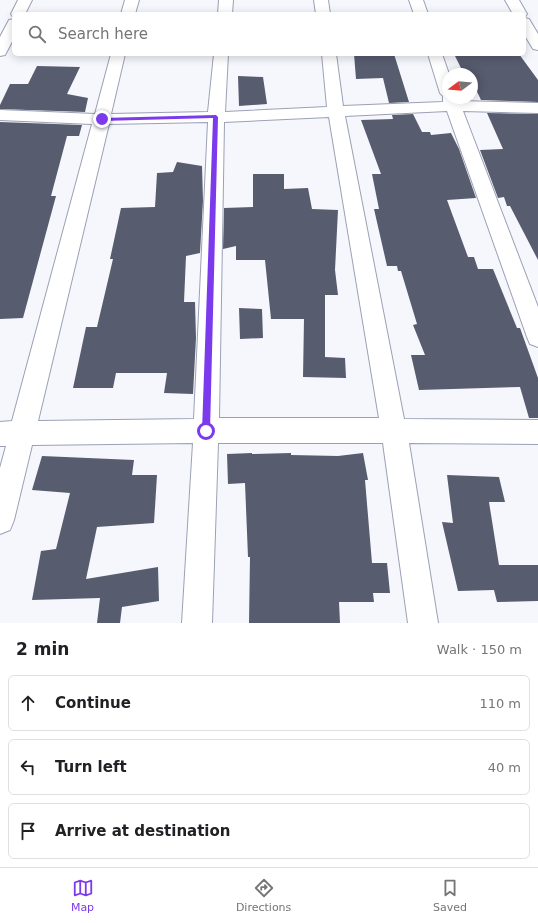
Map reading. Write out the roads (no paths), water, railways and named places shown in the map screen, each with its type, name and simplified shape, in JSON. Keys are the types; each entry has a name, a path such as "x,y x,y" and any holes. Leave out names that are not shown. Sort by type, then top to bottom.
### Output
{"street":[{"path":"19,12 25,0"},
{"path":"129,12 132,0"},
{"path":"225,12 226,0"},
{"path":"321,0 323,12"},
{"path":"416,0 420,12"},
{"path":"512,0 519,12"},
{"path":"526,25 538,46"},
{"path":"0,52 12,27"},
{"path":"0,520 10,434 102,119 118,56"},
{"path":"197,623 206,431 216,117 221,56"},
{"path":"329,56 336,111 394,431 423,623"},
{"path":"436,56 442,75"},
{"path":"0,115 102,119 216,117 336,111 442,100"},
{"path":"478,102 538,108"},
{"path":"452,104 538,337"},
{"path":"10,434 206,431 538,432"}]}
